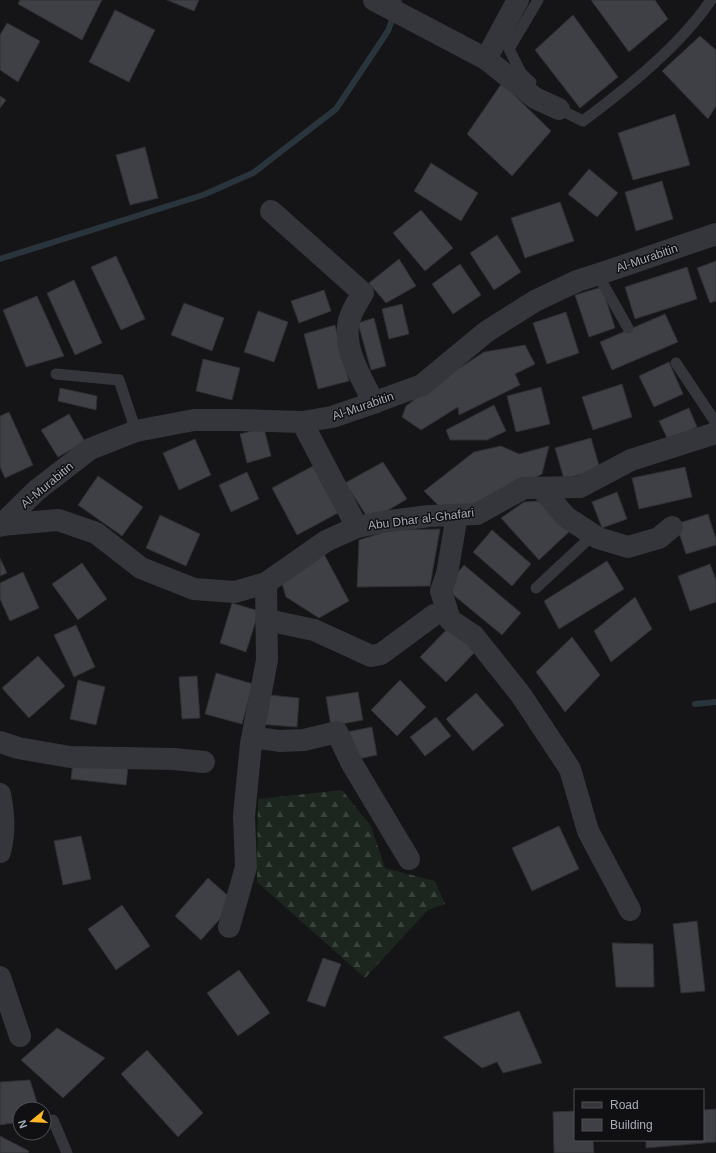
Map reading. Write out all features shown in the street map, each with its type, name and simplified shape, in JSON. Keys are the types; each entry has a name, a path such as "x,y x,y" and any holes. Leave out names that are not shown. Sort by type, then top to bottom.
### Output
{"street":[{"path":"374,0 486,60 535,98 559,109"},
{"path":"486,60 518,0"},
{"path":"271,211 363,293 351,313 348,327 349,347 357,369 374,403"},
{"name":"Al-Murabitin","path":"1,526 37,490 90,449 136,431 194,420 302,422 332,417 374,403 422,385 486,332 535,300 577,280 716,234"},
{"path":"302,422 356,527"},
{"name":"Abu Dhar al-Ghafari","path":"1,526 58,520 96,534 141,568 194,589 235,592 266,583 326,542 356,527 429,516 477,514 524,488 580,488 631,460 716,433"},
{"path":"541,488 566,517 598,538 628,547 659,538 672,527"},
{"path":"457,515 447,574 441,591 450,620 474,636 521,695 570,769 588,831 630,910"},
{"path":"229,927 246,867 244,816 253,737 267,660 266,583"},
{"path":"267,620 314,630 371,656 381,654 434,615"},
{"path":"253,737 280,741 304,740 337,732 351,762 409,859"},
{"path":"0,742 18,748 70,757 174,759 204,762"},
{"path":"0,794 4,816 4,837 0,852"},
{"path":"0,977 20,1036"}],"lane":[{"path":"538,0 509,50 521,73 559,109 583,121 622,92 670,47 703,12 711,0"},
{"path":"598,274 628,328"},
{"path":"676,363 716,423"},
{"path":"56,374 119,380 136,431"},
{"path":"536,588 593,535"},
{"path":"53,1120 67,1153"}],"green space":[{"path":"342,790 371,826 385,868 435,881 445,904 428,910 365,978 257,882 258,799"}],"building":[{"path":"20,0 102,0 82,40 18,4"},
{"path":"167,0 199,0 194,11"},
{"path":"591,0 655,0 668,19 629,52"},
{"path":"115,10 155,30 129,82 89,62"},
{"path":"573,15 618,77 580,108 535,50"},
{"path":"7,23 40,41 18,82 0,70 0,35"},
{"path":"700,36 716,50 716,106 708,119 662,71"},
{"path":"502,83 551,131 512,176 467,134"},
{"path":"0,96 6,100 0,108"},
{"path":"675,114 690,165 633,180 618,133"},
{"path":"145,147 158,198 130,205 116,155"},
{"path":"431,163 478,193 461,221 414,191"},
{"path":"589,169 618,193 597,217 568,194"},
{"path":"662,181 673,219 636,231 625,192"},
{"path":"560,202 574,241 525,258 511,218"},
{"path":"421,210 453,248 425,271 393,233"},
{"path":"497,235 521,272 494,290 470,253"},
{"path":"116,256 145,319 121,330 91,267"},
{"path":"399,259 416,286 386,303 369,283"},
{"path":"716,261 716,301 710,303 697,268"},
{"path":"460,264 481,295 453,314 432,284"},
{"path":"687,267 697,299 635,319 625,287"},
{"path":"74,280 102,343 75,355 47,293"},
{"path":"602,287 615,328 589,337 575,295"},
{"path":"324,290 331,311 299,323 291,301"},
{"path":"37,296 64,356 26,367 3,310"},
{"path":"184,303 224,318 212,351 171,335"},
{"path":"402,304 409,334 389,339 382,309"},
{"path":"258,311 288,322 274,362 244,352"},
{"path":"566,312 579,353 547,364 533,323"},
{"path":"665,314 678,342 612,370 600,342"},
{"path":"374,318 386,366 371,370 358,323"},
{"path":"335,325 349,381 318,389 304,334"},
{"path":"525,345 535,364 515,374 520,385 459,415 458,407 421,430 402,417 406,406 435,384 484,352"},
{"path":"203,359 240,368 232,400 196,391"},
{"path":"669,362 683,394 654,407 639,376"},
{"path":"622,384 632,417 593,430 582,397"},
{"path":"541,387 550,424 516,432 507,396"},
{"path":"60,388 97,396 96,410 58,401"},
{"path":"494,405 506,431 487,440 450,440 446,430"},
{"path":"689,408 697,427 668,440 659,421"},
{"path":"9,412 33,465 5,478 0,467 0,416"},
{"path":"69,414 85,442 58,457 41,430"},
{"path":"264,428 271,456 247,463 240,434"},
{"path":"591,438 600,469 564,479 555,448"},
{"path":"195,439 211,475 179,490 163,453"},
{"path":"501,446 519,454 549,446 542,474 471,512 442,509 424,491 474,452"},
{"path":"383,462 407,499 370,521 345,483"},
{"path":"313,466 338,513 297,535 272,488"},
{"path":"685,467 692,497 639,509 632,478"},
{"path":"247,472 259,499 231,512 219,485"},
{"path":"98,476 143,507 122,536 78,505"},
{"path":"617,492 627,519 602,528 592,502"},
{"path":"539,501 571,530 539,560 501,518 524,502"},
{"path":"708,514 716,539 716,545 686,554 676,524"},
{"path":"160,515 200,534 186,566 146,548"},
{"path":"440,529 430,586 357,587 359,540 391,530"},
{"path":"492,530 531,564 512,586 473,552"},
{"path":"324,554 349,601 319,618 286,597 281,580"},
{"path":"0,558 7,573 0,576"},
{"path":"607,561 624,589 559,629 544,601"},
{"path":"82,563 107,599 78,620 52,584"},
{"path":"710,564 716,580 716,602 690,611 678,576"},
{"path":"464,565 521,613 502,635 445,588"},
{"path":"23,572 39,608 10,621 0,599 0,583"},
{"path":"635,597 652,629 611,662 594,631"},
{"path":"232,603 259,611 246,652 220,643"},
{"path":"452,624 478,649 446,682 420,657"},
{"path":"76,625 95,667 74,677 54,635"},
{"path":"572,637 600,675 565,712 536,672"},
{"path":"38,656 65,686 29,718 2,688"},
{"path":"216,673 253,684 242,724 205,714"},
{"path":"197,676 200,718 182,719 179,677"},
{"path":"78,680 105,687 96,725 70,719"},
{"path":"400,680 426,707 397,736 371,710"},
{"path":"358,692 363,720 331,726 326,697"},
{"path":"476,693 504,725 473,751 446,719"},
{"path":"259,694 299,698 297,727 257,724"},
{"path":"436,717 451,736 425,756 410,737"},
{"path":"372,727 377,755 353,760 347,732"},
{"path":"73,761 128,767 126,785 71,779"},
{"path":"559,826 579,869 532,891 512,848"},
{"path":"81,836 91,879 63,885 54,841"},
{"path":"208,878 235,902 201,940 175,916"},
{"path":"122,905 150,946 116,970 88,929"},
{"path":"697,921 705,991 681,993 673,924"},
{"path":"612,943 653,944 654,987 616,987"},
{"path":"323,958 341,964 325,1007 307,1001"},
{"path":"239,970 270,1013 238,1036 207,993"},
{"path":"519,1011 542,1063 503,1073 497,1062 482,1068 443,1037"},
{"path":"57,1028 105,1058 63,1098 21,1060"},
{"path":"147,1050 203,1113 178,1137 121,1074"},
{"path":"30,1080 37,1101 12,1101 12,1123 0,1125 0,1082"},
{"path":"716,1109 716,1142 646,1148 646,1141 704,1141 704,1110"},
{"path":"574,1111 574,1141 593,1141 594,1153 554,1153 553,1112"},
{"path":"0,1136 29,1151 28,1153 0,1153"}],"waterway":[{"path":"0,259 203,195 253,173 336,109 388,31 399,0"},
{"path":"695,704 716,702"}]}
